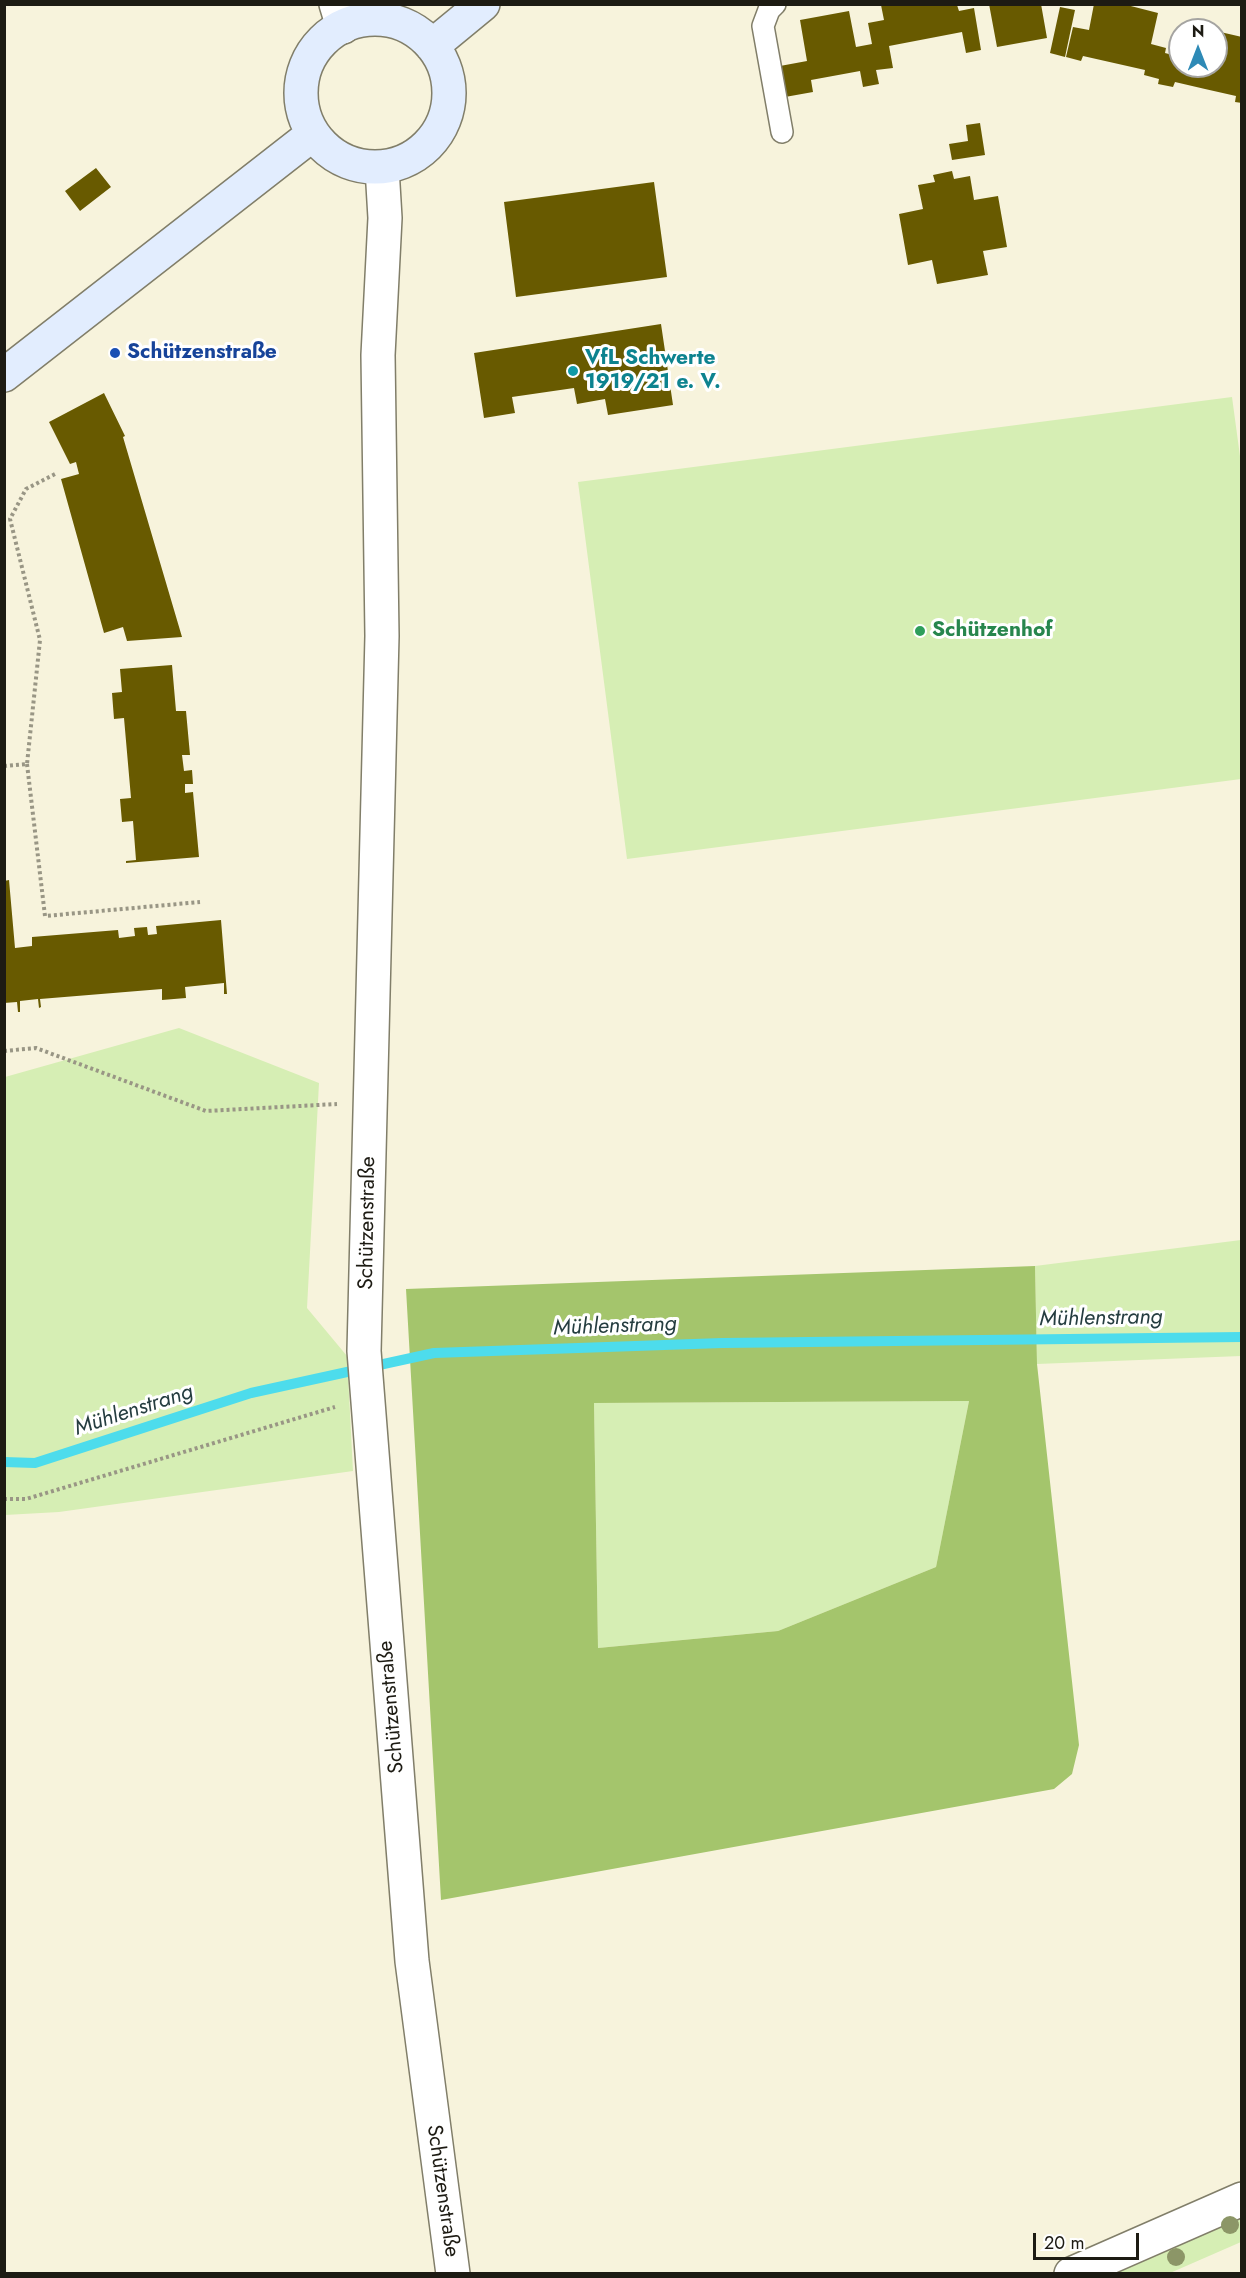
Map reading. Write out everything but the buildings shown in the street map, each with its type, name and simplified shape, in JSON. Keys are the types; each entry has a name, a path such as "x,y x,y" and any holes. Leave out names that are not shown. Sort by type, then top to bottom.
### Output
{"main road":[{"path":"432,45 483,4"},
{"path":"340,16 400,23 432,45 444,66 449,88 448,111 439,132 424,149 404,162 382,168 355,165 331,153 313,134 304,115 301,94 303,73 312,54 340,16"},
{"path":"4,375 313,134"}],"street":[{"name":"Schützenstraße","path":"382,168 385,218 378,355 382,636 364,1351 412,1961 453,2274"},
{"path":"1071,2274 1242,2199"}],"lane":[{"path":"775,4 768,10 763,26 782,132"}],"path":[{"path":"57,473 26,489 10,519 40,640 27,764 45,916 200,902"},
{"path":"4,766 27,764"},
{"path":"4,1051 36,1048 206,1111 371,1102"},
{"path":"4,1499 26,1499 367,1398"}],"green space":[{"name":"Schützenhof","path":"1232,397 1242,471 1241,779 627,859 578,482"},
{"path":"179,1028 319,1083 307,1308 347,1356 353,1471 59,1512 5,1515 5,1077"},
{"path":"1241,1240 1241,1356 1037,1364 1035,1266"},
{"path":"1035,1266 1037,1364 1079,1745 1072,1774 1054,1789 441,1900 406,1289","holes":["969,1401 936,1567 778,1631 598,1648 594,1403"]},
{"path":"969,1401 936,1567 778,1631 598,1648 594,1403"},
{"path":"1241,2212 1241,2242 1170,2273 1103,2274"}],"waterway":[{"name":"Mühlenstrang","path":"4,1462 35,1463 251,1393 434,1353 722,1343 1242,1337"}],"place":[{"name":"Schützenstraße","path":"115,353"},
{"name":"VfL Schwerte 1919/21 e. V.","path":"573,371"},
{"name":"Schützenhof","path":"920,631"}]}
